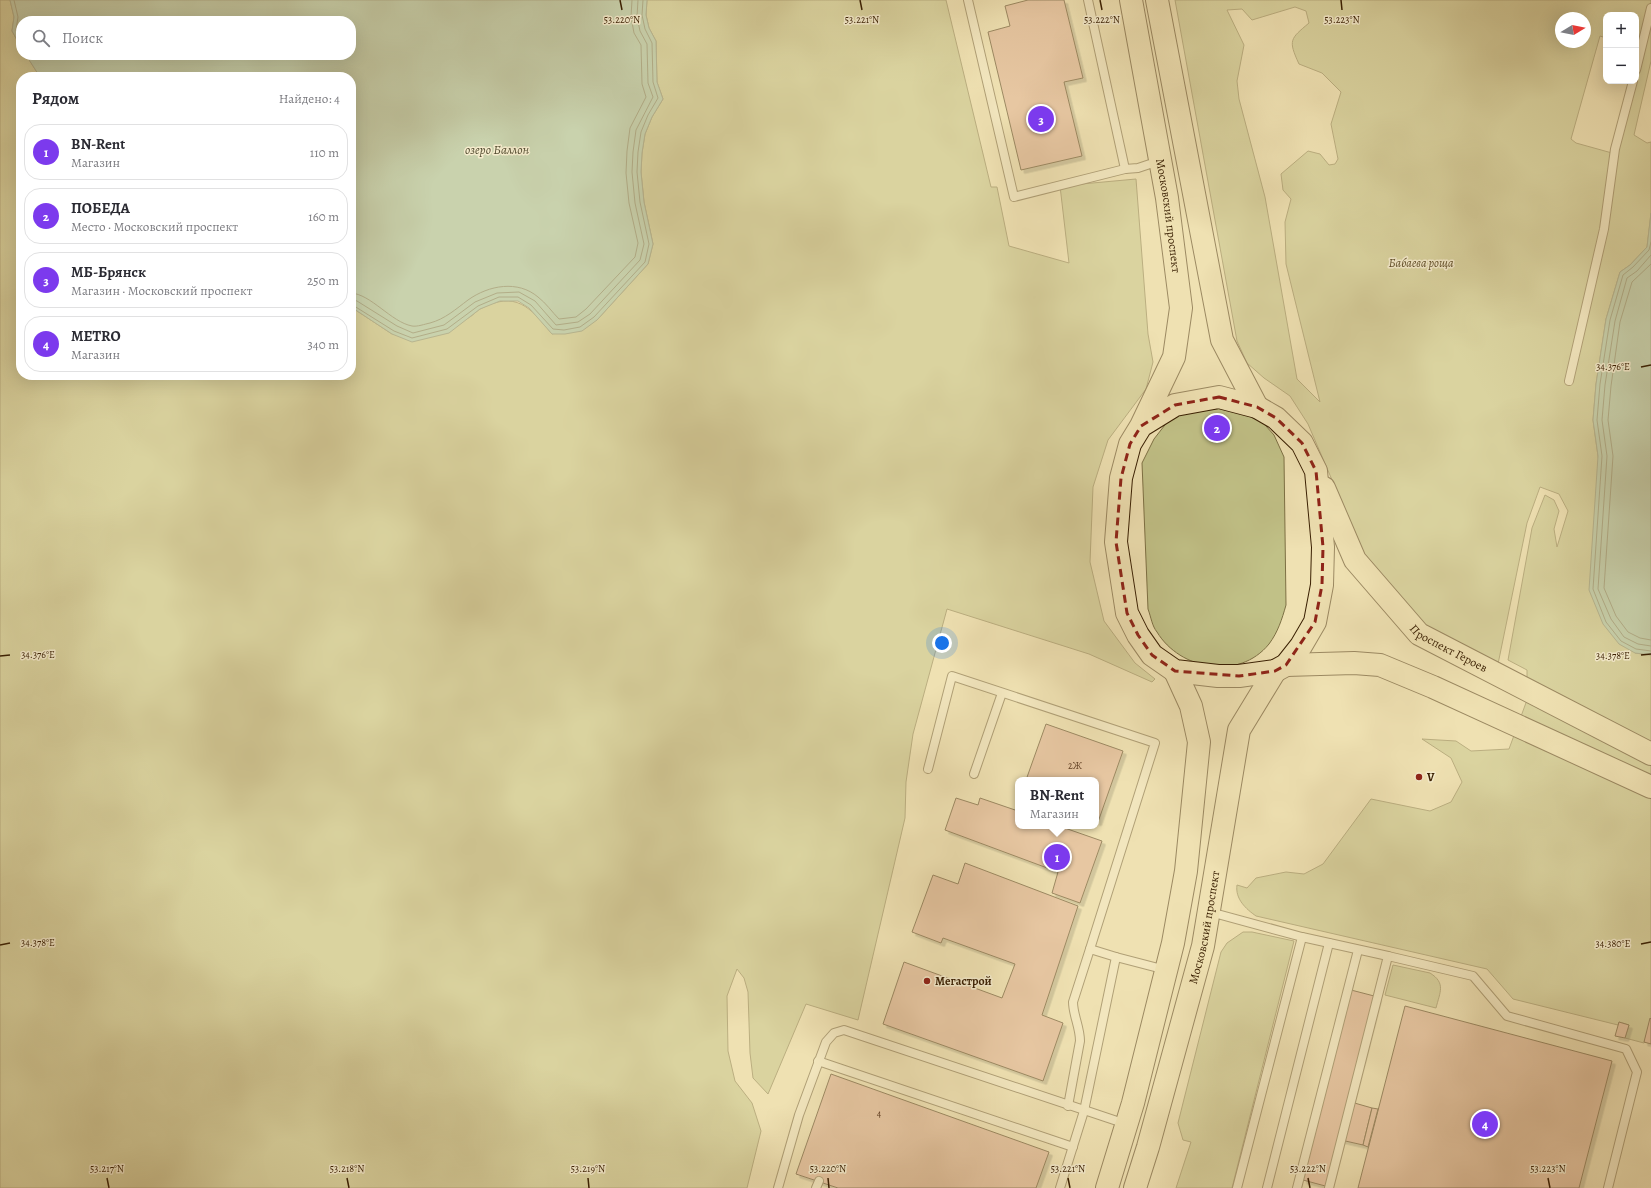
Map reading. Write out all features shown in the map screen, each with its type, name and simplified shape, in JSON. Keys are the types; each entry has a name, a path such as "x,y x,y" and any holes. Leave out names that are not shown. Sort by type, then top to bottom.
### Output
{"main road":[{"name":"Московский проспект","path":"1131,0 1167,198 1181,308 1174,357 1141,426 1130,444 1121,478 1116,542 1127,613 1138,634 1152,655 1175,671"},
{"path":"1157,0 1222,340 1258,406"},
{"path":"1141,426 1175,405 1219,397 1258,406"},
{"name":"Проспект Героев","path":"1258,406 1276,418 1302,443 1355,560 1419,634 1651,754"},
{"name":"Московский проспект","path":"1135,1188 1148,1147 1201,953 1239,730 1280,668 1301,646 1315,622 1322,585 1323,547 1316,471"},
{"path":"1175,671 1218,676 1239,676 1280,668 1354,663 1380,665 1433,687 1651,787"},
{"path":"1107,1188 1126,1124 1166,970 1186,871 1200,742 1191,706 1175,671"}],"lane":[{"path":"968,0 1014,197 1125,169 1138,168 1160,161"},
{"path":"1088,0 1125,169"},
{"path":"1639,58 1651,8"},
{"path":"1569,381 1604,229 1615,149 1632,84"},
{"path":"928,769 952,676 1155,743 1073,1002 1073,1010 1080,1032 1080,1041 1068,1106"},
{"path":"974,774 1002,693"},
{"path":"1209,912 1302,937 1473,976 1507,1016 1626,1049 1637,1072 1608,1188"},
{"path":"1237,1188 1302,937"},
{"path":"1267,1188 1329,943"},
{"path":"1090,949 1166,970"},
{"path":"1297,1188 1358,950"},
{"path":"1329,1188 1388,956"},
{"path":"1060,1188 1084,1111 1116,957"},
{"path":"778,1188 818,1061 826,1042 834,1033 844,1030 1068,1106 1126,1124"},
{"path":"818,1061 1073,1147"}],"highlighted area":[{"path":"1219,397 1257,407 1276,418 1302,443 1316,471 1323,547 1322,585 1315,622 1286,665 1275,671 1239,676 1175,671 1152,655 1138,635 1127,613 1116,542 1121,478 1130,444 1141,426 1175,405"}],"green space":[{"path":"0,0 10,0 14,17 12,31 16,38 16,60 29,60 37,72 16,72 16,380 356,380 356,310 392,334 438,326 467,318 480,309 503,301 513,301 529,309 552,334 597,320 648,264 653,244 644,202 641,172 642,153 645,134 652,117 663,99 657,82 656,41 649,28 646,15 647,0 946,0 991,187 997,187 1009,246 1069,263 1060,186 1136,179 1148,334 1153,362 1146,389 1108,440 1093,487 1090,562 1104,621 1135,663 1155,679 1152,682 1089,654 947,609 913,734 906,782 905,818 858,1020 806,1004 768,1094 753,1078 750,1053 748,992 744,978 737,969 727,996 728,1051 735,1081 752,1103 761,1131 747,1188 0,1188"},
{"name":"Бабаева роща","path":"1175,0 1651,0 1651,61 1634,135 1647,143 1651,142 1651,213 1647,247 1630,265 1620,272 1606,319 1596,384 1593,420 1598,456 1635,653 1651,655 1651,1019 1644,1043 1625,1038 1629,1025 1619,1022 1618,1025 1513,999 1487,969 1256,916 1245,907 1239,899 1237,885 1247,888 1256,878 1286,872 1304,874 1323,864 1371,799 1430,811 1451,802 1462,782 1451,758 1422,739 1456,741 1471,751 1509,749 1527,700 1527,670 1508,660 1532,528 1545,495 1554,500 1559,511 1554,529 1557,547 1568,511 1559,494 1540,487 1527,523 1498,664 1425,625 1363,552 1308,424 1290,396 1264,378 1247,363 1237,341","holes":["1295,7 1306,11 1309,23 1293,40 1293,50 1299,64 1322,73 1341,92 1331,124 1338,159 1335,164 1329,165 1320,154 1308,151 1281,174 1283,190 1291,199 1285,222 1286,264 1320,402 1297,379 1265,197 1239,99 1237,81 1244,45 1227,10 1242,9 1252,20"]},
{"path":"1211,403 1257,416 1274,435 1284,457 1286,605 1277,630 1269,644 1257,656 1242,663 1226,666 1210,666 1195,662 1180,655 1167,645 1155,630 1148,609 1142,463 1154,439 1168,421 1187,408"},
{"path":"1243,932 1252,932 1294,941 1232,1188 1176,1188 1191,1142 1183,1140 1178,1123 1221,952 1227,943"},
{"path":"1393,965 1430,973 1438,980 1440,984 1440,993 1436,1008 1385,995"}],"water":[{"name":"озеро Баллон","path":"10,0 647,0 646,15 649,28 656,41 657,82 663,99 652,117 645,134 642,153 641,172 644,202 653,244 648,264 597,320 582,331 565,334 552,334 529,308 518,301 500,301 480,309 449,333 412,342 392,334 356,310 356,72 37,72 29,60 356,60 356,16 16,16 16,38 12,31 14,17"},
{"path":"1651,213 1651,655 1635,653 1619,644 1603,624 1589,590 1598,456 1593,420 1596,384 1606,319 1620,272 1630,265 1647,247"}],"building":[{"path":"1028,0 1064,0 1083,78 1064,82 1082,156 1021,170 988,32 1010,26 1005,6"},
{"path":"1046,724 1123,751 1099,819 1099,777 1027,777"},
{"path":"956,798 978,805 980,798 1015,810 1015,829 1068,829 1102,841 1080,903 1052,893 1058,872 945,830"},
{"name":"Мегастрой","path":"965,863 1078,906 1042,1015 1063,1023 1043,1081 883,1024 904,962 1002,998 1015,964 943,938 941,943 912,932 933,875 958,884"},
{"path":"1351,990 1378,997 1329,1187 1303,1180"},
{"path":"1405,1006 1612,1061 1579,1188 1358,1188"},
{"path":"1650,1018 1651,1019 1651,1044 1644,1042"},
{"path":"1619,1022 1629,1025 1625,1038 1615,1036"},
{"path":"831,1074 1049,1152 1036,1188 838,1188 796,1174"},
{"path":"1351,1102 1372,1108 1363,1145 1341,1140"},
{"path":"1372,1108 1378,1109 1368,1147 1363,1145"}],"place":[{"name":"МБ-Брянск","path":"1041,119"},
{"name":"ПОБЕДА","path":"1217,428"},
{"name":"V","path":"1419,777"},
{"name":"BN-Rent","path":"1057,857"},
{"name":"Мегастрой","path":"927,981"},
{"name":"METRO","path":"1485,1124"}]}
